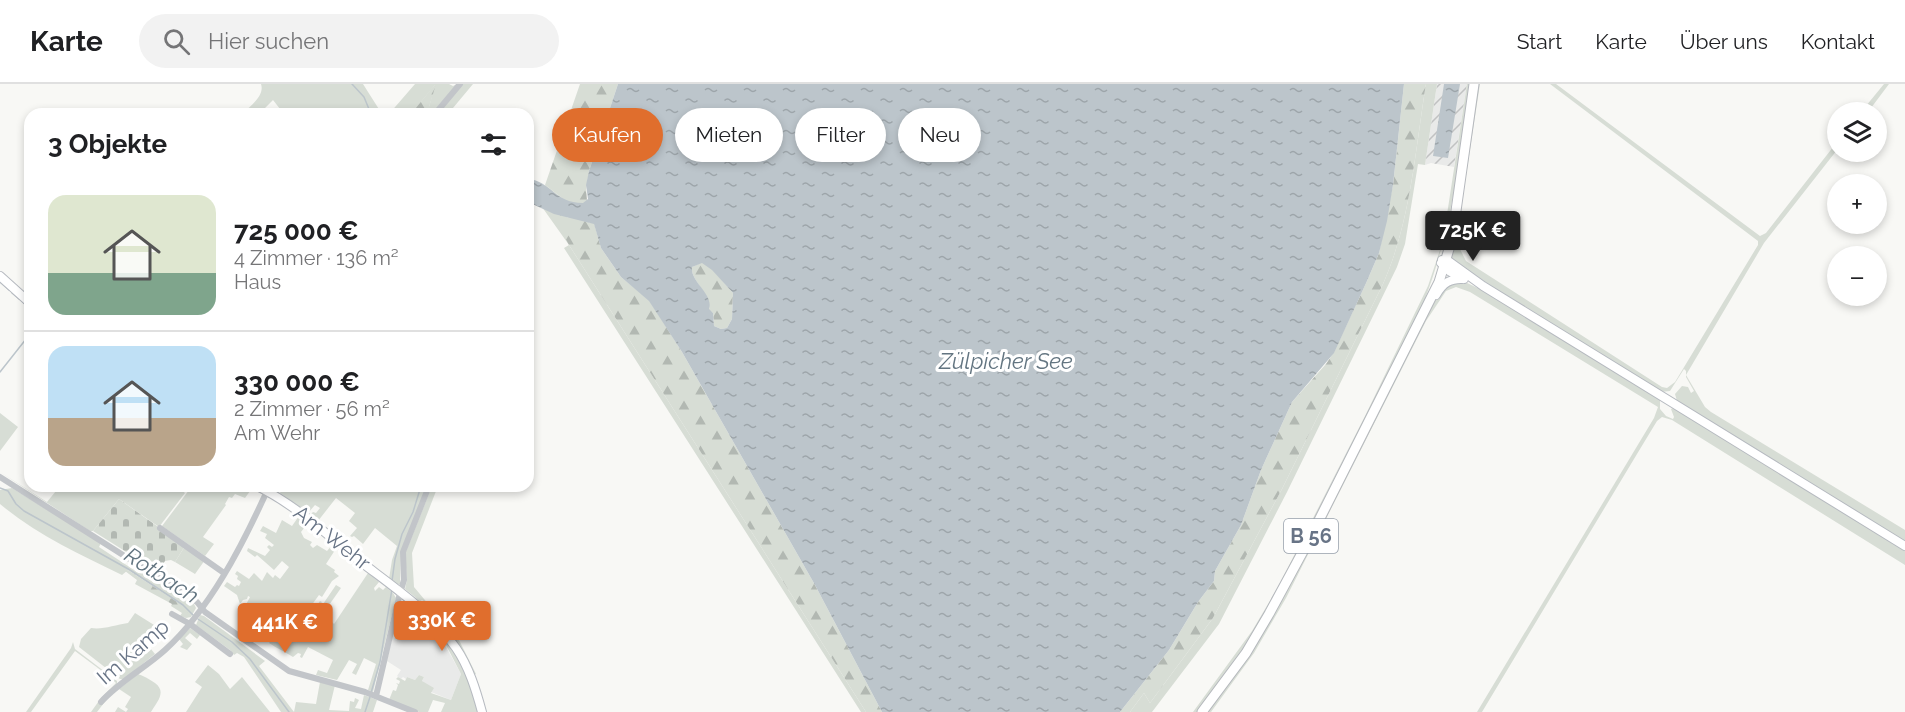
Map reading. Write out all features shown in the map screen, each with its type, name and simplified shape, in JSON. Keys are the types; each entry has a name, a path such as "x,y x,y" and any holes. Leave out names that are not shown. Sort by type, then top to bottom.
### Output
{"main road":[{"name":"B 56","path":"1404,350 1423,316 1455,225 1474,84"},
{"name":"B 56","path":"1202,712 1246,652 1308,542 1404,350 1443,263"}],"street":[{"path":"440,108 460,84"},
{"path":"1443,263 1464,279 1483,286"},
{"path":"1443,263 1905,546"},
{"path":"0,276 24,298"},
{"name":"B 56","path":"1423,316 1444,284 1454,279 1464,279"},
{"path":"0,477 188,596 194,618 230,654"},
{"name":"Im Kamp","path":"101,702 166,649 194,618 244,540 267,492"},
{"name":"Am Wehr","path":"268,492 306,517 419,607 438,625 458,651 470,676 482,712"},
{"path":"372,695 394,588 405,580 403,552 427,492"},
{"path":"160,528 224,573"},
{"path":"172,614 194,618 205,612 289,671 372,695 415,712"}],"shaded area":[{"path":"1437,84 1467,84 1454,167 1431,163 1425,165"},
{"path":"416,612 440,636 461,674 451,700 431,692 422,681 424,677 419,675 415,680 407,677 401,679 397,676 401,670 387,661 393,634 411,637"}],"green space":[{"path":"261,84 363,84 378,108 279,108 273,100 265,108 249,108 259,97"},
{"path":"415,84 449,84 453,86 457,84 437,108 429,108 435,85 416,108 394,108"},
{"path":"436,84 429,108 416,108"},
{"path":"463,84 473,84 453,108 442,108"},
{"path":"580,84 618,84 610,108 572,108"},
{"path":"1404,84 1426,84 1406,211 1383,284 1282,489 1213,618 1150,703 1144,693 1130,712 1120,712 1169,650 1198,602 1214,581 1215,571 1241,525 1261,470 1292,402 1334,352 1367,281 1379,253 1393,185"},
{"path":"1426,84 1437,84 1425,165 1418,164 1405,244 1397,267 1287,492 1219,624 1152,712 1130,712 1144,693 1150,703 1213,618 1282,489 1383,284 1406,211"},
{"path":"1467,84 1471,84 1453,198 1440,254 1421,309 1275,598 1240,656 1198,712 1193,712 1252,631 1278,587 1428,286 1440,250"},
{"path":"1477,84 1480,84 1457,235 1466,261 1662,387 1667,388 1675,382 1758,245 1758,241 1550,84 1556,84 1760,236 1766,233 1827,155 1828,162 1764,243 1686,375 1684,369 1670,391 1661,392 1511,300 1458,265 1452,259"},
{"path":"1884,84 1889,84 1876,102 1869,102"},
{"path":"553,162 592,162 586,189 589,223 594,223 601,248 621,277 649,300 682,352 815,585 882,712 866,712 569,245 559,226 560,218 570,217 574,203 566,201 545,185"},
{"path":"545,185 566,201 569,245 542,207 541,198"},
{"path":"569,245 866,712 861,712 564,248"},
{"path":"702,262 712,269 733,293 732,319 727,328 721,329 714,326 713,313 709,310 707,298 692,272 692,267"},
{"path":"1463,281 1488,293 1660,399 1660,409 1666,416 1673,419 1671,409 1673,408 1905,549 1905,565 1672,420 1662,417 1657,421 1482,712 1477,712 1654,418 1658,407 1470,292 1456,287 1446,291 1426,321 1286,598 1254,653 1211,712 1205,712 1230,680 1429,309 1448,284"},
{"path":"1686,375 1705,407 1711,412 1905,530 1905,542 1677,401 1675,394 1682,386 1688,387 1691,393 1694,391"},
{"path":"0,413 18,427 0,451"},
{"path":"12,488 101,543 99,547 137,572 139,569 194,604 196,608 191,617 180,616 184,613 182,605 128,570 122,575 59,543 14,515 0,504 0,490"},
{"path":"31,492 47,502 55,492 185,493 159,527 119,499 93,531"},
{"path":"188,492 249,492 245,498 235,494 232,498 229,497 226,505 203,537 214,544 205,556 162,526"},
{"path":"425,492 401,551 400,584 389,579 397,546 375,528 363,544 354,536 350,536 357,528 349,521 355,513 336,498 318,521 310,515 313,512 316,513 320,508 315,505 308,513 280,493"},
{"path":"430,492 436,492 412,553 414,587 460,642 476,674 474,675 433,616 433,611 422,600 427,611 405,589 407,580 405,554"},
{"path":"119,499 185,546 175,562 165,561 158,572 93,531"},
{"path":"299,516 308,523 301,532 304,538 312,542 310,545 313,548 317,545 327,551 333,544 337,547 326,564 339,576 332,581 322,597 319,595 311,606 315,608 320,601 322,602 319,606 321,607 336,585 341,588 313,628 316,630 326,616 334,624 368,573 379,582 374,588 375,591 379,587 383,590 386,587 396,598 373,692 368,690 376,664 364,658 356,675 352,673 357,664 349,660 337,680 316,675 318,670 327,673 333,660 308,647 302,658 298,653 293,657 269,643 272,639 284,646 287,642 283,639 286,635 283,633 280,637 271,629 276,620 267,618 270,609 261,604 252,613 254,615 251,621 248,619 247,621 240,616 250,597 248,596 240,604 237,595 224,586 227,582 235,587 239,586 241,582 235,574 237,571 249,579 254,573 262,581 267,572 273,578 275,575 280,579 289,567 282,561 274,570 257,555 255,557 247,551 248,548 265,556 270,550 267,547 274,545 265,538 267,534 260,531 263,526 276,533 282,520 292,526"},
{"path":"185,546 205,560 195,574 175,562"},
{"path":"128,570 182,605 188,611 187,613 182,613 171,606 172,604 135,584 137,580 125,571"},
{"path":"400,601 416,612 411,638 392,634"},
{"path":"135,613 162,630 146,643 155,654 124,679 120,679 79,647 81,639 91,628 128,623"},
{"path":"200,615 265,661 259,666 294,712 281,712 244,657 237,653 234,655 196,625"},
{"path":"426,617 460,658 480,712 441,712 445,703 433,700 428,712 419,712 389,700 393,690 396,691 398,685 396,683 399,684 400,681 396,679 398,677 405,681 407,677 415,680 419,675 424,677 422,681 434,688 431,693 451,700 461,674 446,645"},
{"path":"190,628 200,635 197,639 190,633 185,638 192,644 187,650 180,647 183,644 179,639"},
{"path":"73,642 75,649 117,681 117,686 97,712 91,712 116,683 75,651 31,712 26,712 71,648"},
{"path":"208,665 219,674 230,689 242,677 270,712 186,712 202,687 195,682"},
{"path":"138,674 159,686 160,697 151,712 126,712 128,709 125,707 131,697 119,689"},
{"path":"320,682 335,685 329,710 349,711 350,701 354,702 355,698 359,700 355,708 361,709 364,695 377,700 373,712 294,712 296,702 316,704"},
{"path":"118,707 126,712 115,712"}],"water":[{"name":"Zülpicher See","path":"618,84 1404,84 1387,221 1379,253 1367,281 1334,353 1292,402 1261,470 1241,525 1215,571 1214,581 1198,602 1169,650 1120,712 882,712 815,585 682,352 649,301 621,277 601,248 594,224 554,214 534,205 534,180 565,200 583,203 588,199 586,185 592,162 663,162 663,108 610,108","holes":["702,263 712,270 733,293 732,319 727,328 721,329 714,326 708,298 695,278 692,267"]},
{"path":"1444,84 1460,84 1448,158 1433,156"}],"waterway":[{"path":"352,84 364,97 369,108"},
{"path":"0,282 9,290"},
{"path":"12,293 19,299"},
{"path":"0,372 24,342"},
{"name":"Rotbach","path":"0,488 8,491 16,504 24,511 130,570 183,605 194,616"},
{"path":"392,581 402,534 413,512 419,492"},
{"path":"371,693 380,662 392,589"},
{"name":"Rotbach","path":"198,619 232,642 250,659 289,712"},
{"path":"365,712 370,697"}]}
